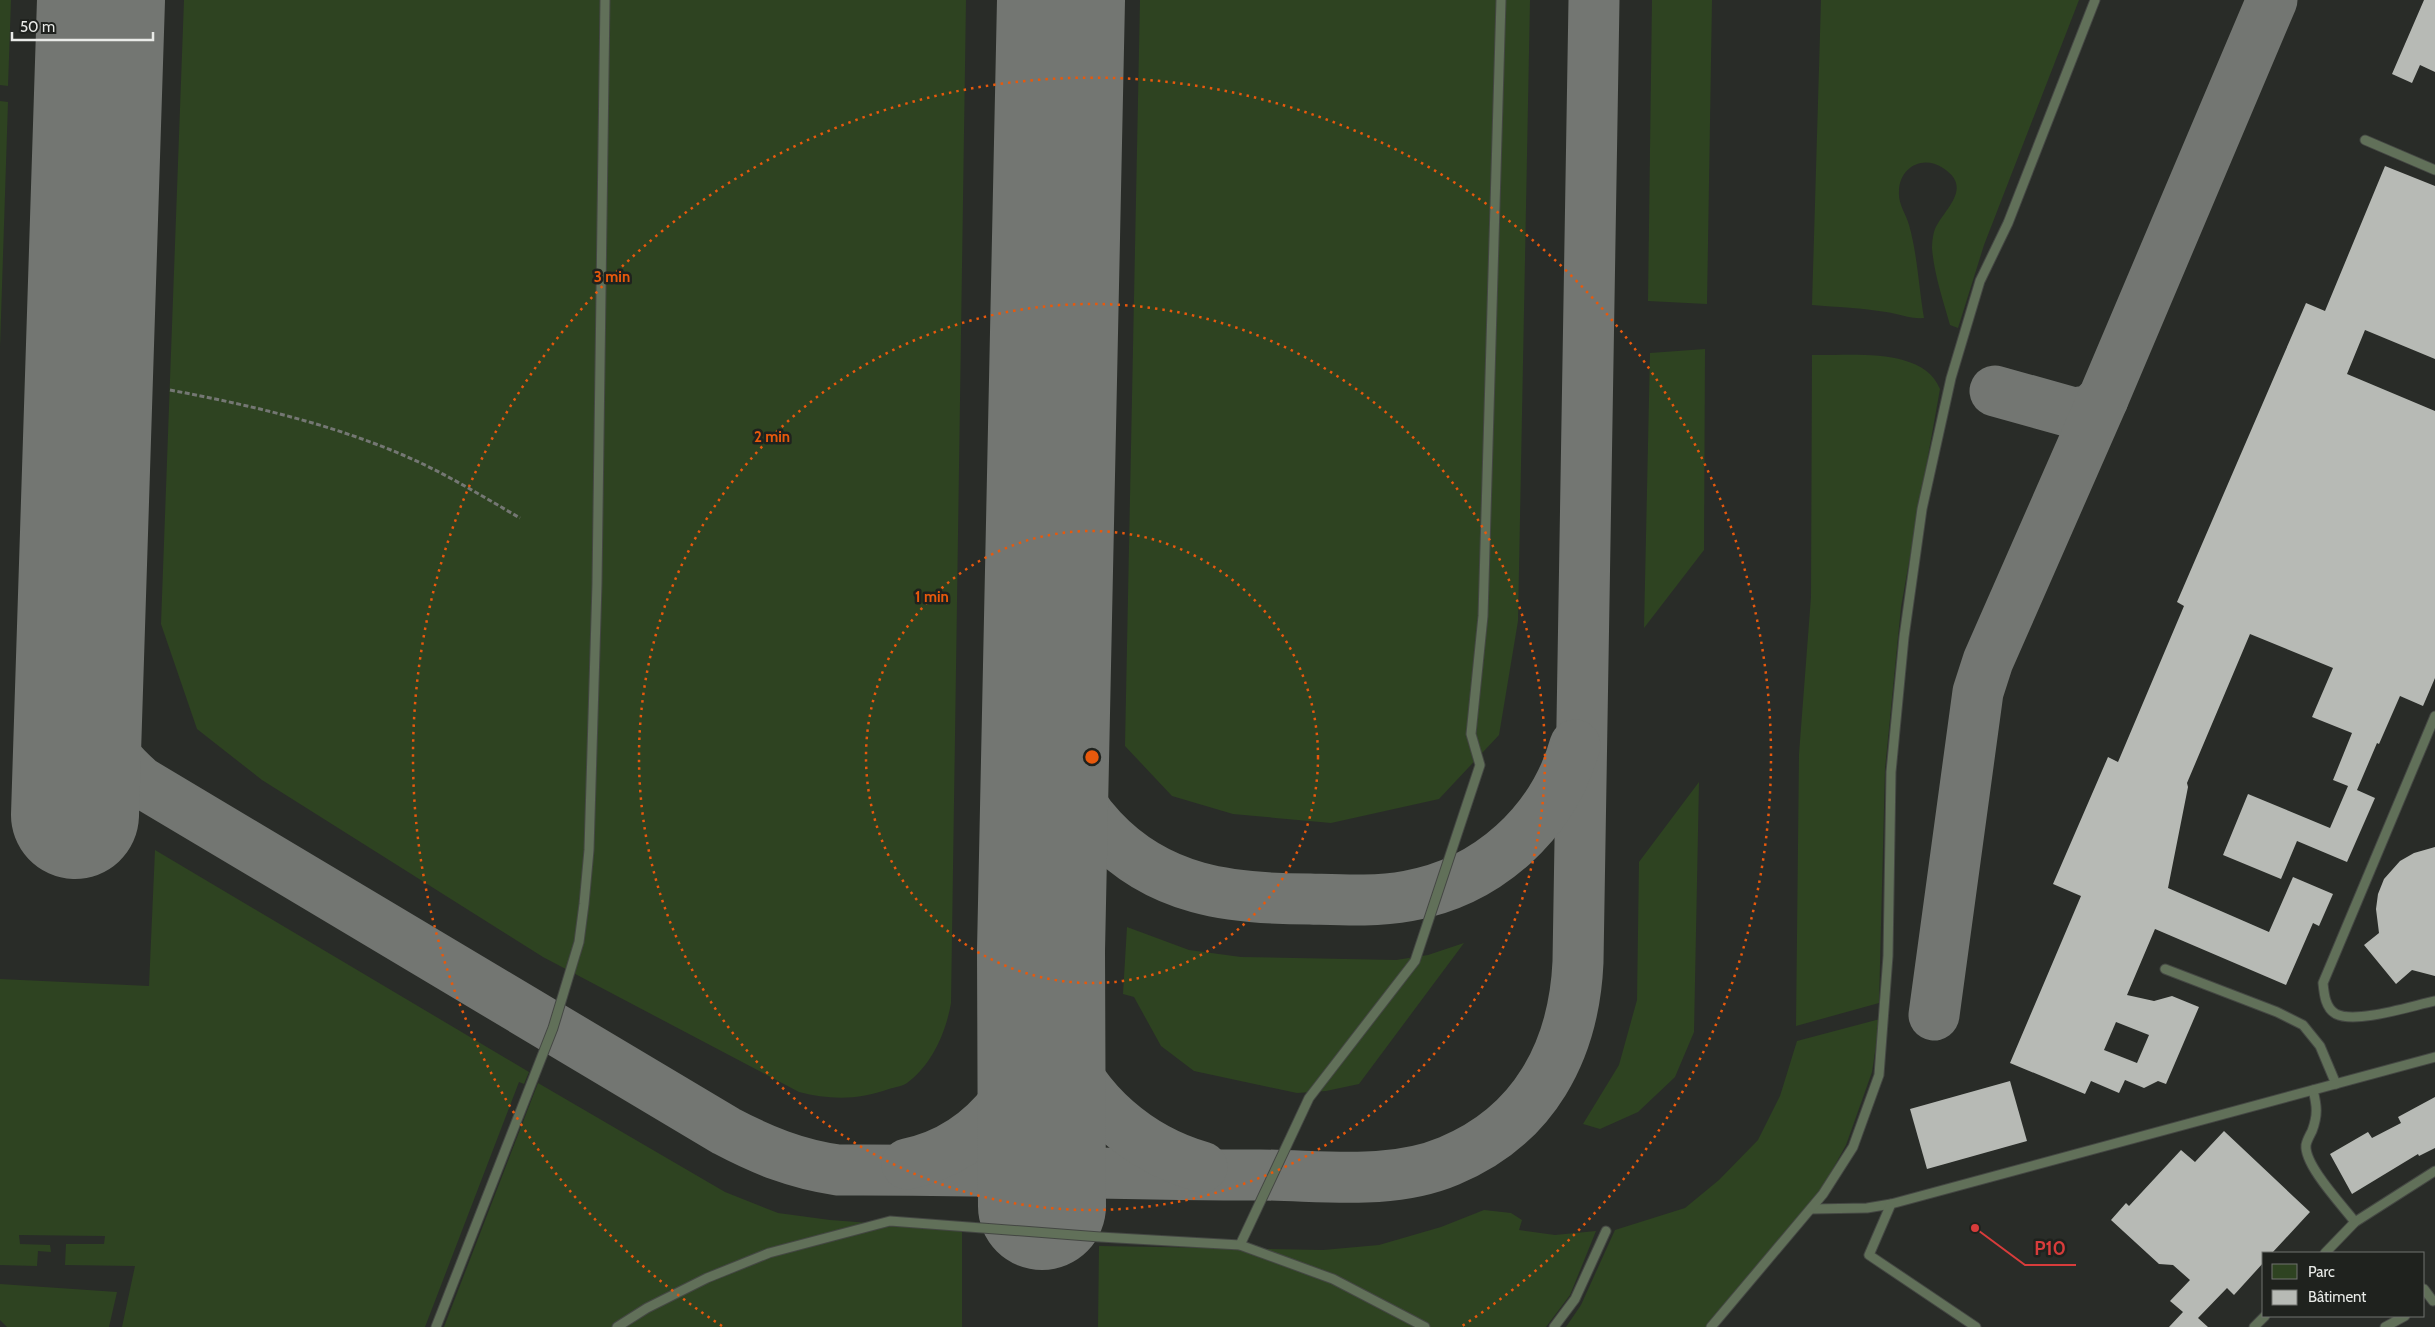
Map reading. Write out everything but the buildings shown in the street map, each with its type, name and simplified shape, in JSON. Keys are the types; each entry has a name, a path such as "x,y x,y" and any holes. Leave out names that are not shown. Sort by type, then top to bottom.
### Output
{"lane":[{"path":"436,1327 554,1028 579,942 584,904 590,850 597,584 605,0"},
{"path":"1240,1245 1309,1098 1415,961 1480,765 1472,734 1483,616 1501,0"},
{"path":"1711,1327 1812,1209 1853,1147 1878,1075 1888,956 1891,772 1903,646 1922,509 1951,378 1980,281 2008,223 2095,0"},
{"path":"2365,140 2435,170"},
{"path":"2435,716 2323,983 2324,999 2334,1013 2352,1018 2435,1001"},
{"path":"2165,969 2278,1012 2303,1025 2320,1046 2336,1084"},
{"path":"1812,1209 1867,1208 1891,1204 2435,1057"},
{"path":"2313,1090 2318,1111 2306,1144 2307,1154 2313,1167 2354,1222"},
{"path":"2326,1252 2354,1222 2435,1172"},
{"path":"1891,1204 1869,1255 1976,1327"},
{"path":"617,1327 647,1308 707,1278 769,1253 890,1221 1100,1237 1240,1245 1333,1279 1425,1327"},
{"path":"1554,1327 1575,1299 1606,1231"},
{"path":"2425,1289 2434,1300"},
{"path":"2255,1326 2264,1317"},
{"path":"2384,1327 2404,1317"}],"path":[{"path":"170,390 228,401 340,432 404,455 520,518"}],"green space":[{"path":"0,0 11,0 8,86 0,85"},
{"path":"184,0 966,0 951,1003 946,1025 931,1057 916,1076 907,1083 878,1093 844,1098 799,1092 543,957 262,780 197,729 161,624"},
{"path":"1140,0 1530,0 1518,621 1499,735 1439,799 1331,823 1233,814 1172,796 1125,746"},
{"path":"1652,0 1712,0 1707,304 1648,301"},
{"path":"1821,0 2079,0 1984,245 1958,328 1950,325 1937,277 1932,248 1935,229 1954,198 1956,183 1952,176 1943,168 1927,162 1920,163 1907,170 1900,184 1899,192 1914,247 1924,318 1812,305"},
{"path":"0,101 8,102 0,348"},
{"path":"1705,349 1704,550 1644,628 1650,353"},
{"path":"1812,355 1884,356 1902,360 1918,366 1931,375 1940,389 1901,607 1885,769 1879,1003 1796,1026 1799,754 1811,597"},
{"path":"1699,782 1694,1032 1675,1077 1638,1112 1600,1129 1583,1124 1619,1065 1637,1000 1639,862"},
{"path":"155,850 529,1072 524,1084 519,1082 425,1327 122,1327 135,1266 65,1265 66,1244 104,1244 105,1236 19,1235 20,1244 50,1245 51,1252 38,1251 37,1266 0,1265 0,979 149,986"},
{"path":"1127,927 1189,950 1241,957 1396,960 1428,955 1464,943 1359,1084 1326,1091 1297,1093 1194,1071 1161,1046 1134,997 1123,994"},
{"path":"1880,1019 1872,1072 1846,1145 1815,1201 1709,1327 1566,1327 1581,1305 1615,1230 1685,1208 1719,1180 1758,1140 1780,1096 1797,1041"},
{"path":"538,1083 725,1192 778,1213 830,1220 962,1230 962,1327 444,1327"},
{"path":"1484,1210 1511,1213 1522,1220 1519,1230 1555,1235 1596,1231 1570,1295 1546,1327 1098,1327 1099,1246 1323,1250 1379,1245 1441,1227"},
{"path":"0,1284 117,1292 109,1327 7,1327 0,1320"}],"taxiway":[{"path":"80,640 88,701 94,719 111,751 141,782 726,1131 780,1155 808,1164 838,1170 1331,1177 1403,1174 1449,1161 1479,1146 1504,1128 1526,1106 1544,1082 1558,1055 1568,1026 1575,995 1578,962 1594,0"},
{"path":"1934,1015 1978,692 1988,661 2103,399 2272,0"},
{"path":"1995,391 2074,413 2091,410 2103,399"},
{"path":"1047,666 1055,732 1060,753 1066,774 1087,812 1102,830 1147,867 1172,879 1224,893 1281,899 1371,900 1408,896 1437,889 1465,877 1490,863 1534,823 1551,800 1565,773 1575,745"},
{"path":"1041,951 1048,996 1056,1029 1070,1063 1083,1084 1116,1120 1136,1136 1179,1159 1202,1167"},
{"path":"907,1164 936,1155 962,1141 985,1123 1005,1101 1020,1077 1032,1049 1039,1020 1041,990"}],"runway":[{"path":"75,815 101,0"},
{"path":"1042,1206 1041,951 1061,0"}],"place":[{"name":"P10","path":"1975,1228"}]}
